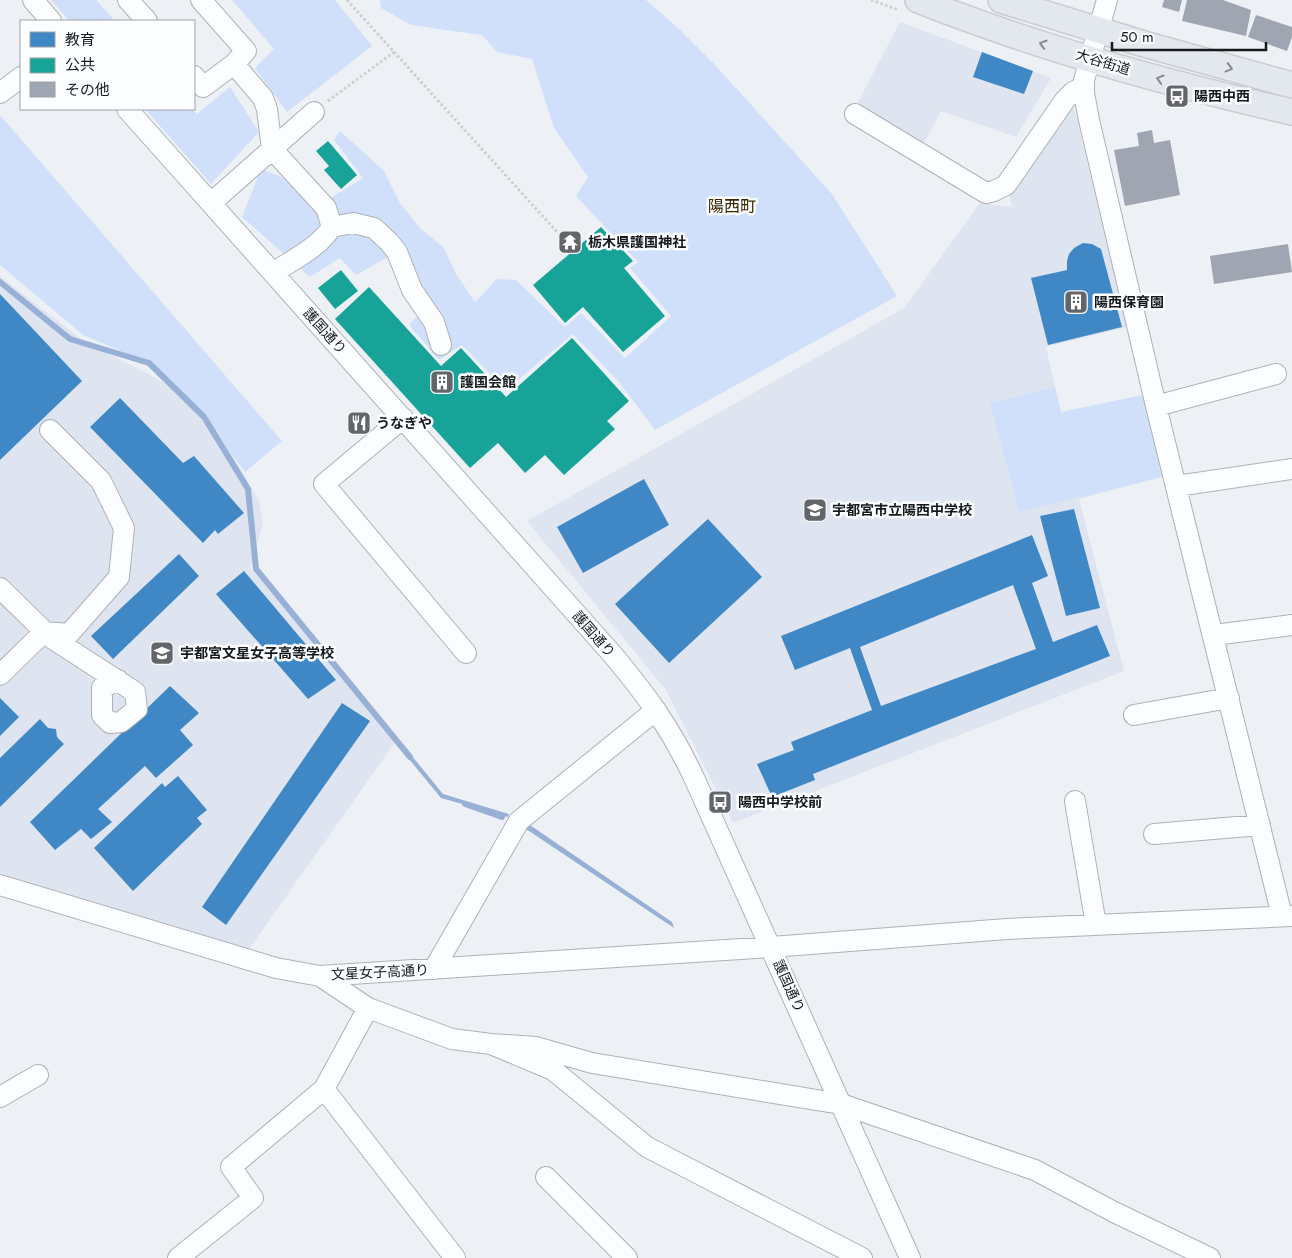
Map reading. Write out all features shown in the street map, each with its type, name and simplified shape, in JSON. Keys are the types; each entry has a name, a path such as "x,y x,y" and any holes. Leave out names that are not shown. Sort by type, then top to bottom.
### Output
{"main road":[{"name":"大谷街道","path":"918,0 1030,41 1211,93 1292,112"},
{"name":"大谷街道","path":"1001,0 1098,30 1292,85"}],"street":[{"path":"34,0 50,20"},
{"path":"128,0 146,20"},
{"path":"195,77 203,87 234,64 246,51 201,0"},
{"path":"1107,0 1085,72 1084,87 1089,120 1156,406 1260,825 1287,916"},
{"path":"234,64 263,98 267,109 272,149 326,208 332,227"},
{"path":"0,93 20,78"},
{"path":"856,114 986,192 994,191 1006,185 1065,100 1073,92 1084,87"},
{"name":"護国通り","path":"128,110 613,655 656,710 680,747 772,947 910,1258"},
{"path":"211,203 314,112"},
{"path":"273,272 316,245 332,227 353,223 374,228 397,252 412,290 434,322 441,346"},
{"path":"1156,406 1276,374"},
{"path":"403,418 324,484 466,653"},
{"path":"0,675 44,632 69,634 119,577 124,528 101,481 50,430"},
{"path":"1177,486 1292,469"},
{"path":"0,588 50,637 118,680"},
{"path":"1214,635 1292,625"},
{"path":"1134,715 1229,698"},
{"path":"434,969 518,821 656,710"},
{"path":"1075,801 1096,925"},
{"path":"1154,834 1260,825"},
{"name":"文星女子高通り","path":"0,885 276,968 320,976 772,947 1007,929 1287,916"},
{"path":"320,976 368,1008 452,1039 536,1047 592,1064 841,1104 1035,1170 1114,1212 1210,1258"},
{"path":"178,1258 253,1198 232,1167 324,1088 368,1008"},
{"path":"491,1044 553,1070 647,1147 862,1258"},
{"path":"0,1097 38,1075"},
{"path":"324,1088 455,1258"},
{"path":"546,1178 628,1258"}],"path":[{"path":"347,0 566,242"},
{"path":"314,112 394,52"}],"shaded area":[{"path":"51,0 96,0 114,20 68,20"},
{"path":"232,0 335,0 372,46 287,112 255,68 274,49"},
{"path":"380,0 646,0 679,29 717,67 832,194 897,296 655,430 619,382 573,334 506,390 462,345 439,360 409,325 418,315 393,254 356,275 340,258 310,277 242,217 261,169 332,197 363,178 334,140 340,131 384,171 400,203 420,228 444,248 456,274 475,302 497,279 516,280 565,327 581,313 625,358 671,316 630,268 638,262 576,196 588,177 554,128 532,59 497,52 482,35 411,25 381,8"},
{"path":"900,22 1051,78 1016,137 941,111 921,149 856,106"},
{"path":"230,87 259,132 211,184 146,110 193,110 197,114"},
{"name":"宇都宮市立陽西中学校","path":"1072,99 1127,327 1046,347 1055,387 1061,412 1143,395 1162,477 1079,499 1124,671 733,823 666,690 527,521 904,308 980,203 1012,207 1009,192"},
{"path":"0,115 282,441 245,472 204,417 149,363 83,335 0,265"},
{"name":"宇都宮文星女子高等学校","path":"0,276 85,342 149,374 183,395 221,435 259,501 263,523 250,568 398,738 249,949 0,873"},
{"path":"1055,387 1061,412 1143,395 1162,477 1019,512 990,403"},
{"path":"407,750 443,794 509,814 508,817 441,798 404,753"},
{"path":"527,823 672,922 674,928 523,827"}],"building: 教育":[{"path":"982,52 1033,71 1024,94 973,77"},
{"name":"陽西保育園","path":"1083,243 1092,244 1101,249 1122,327 1048,345 1031,278 1067,270 1069,254 1074,248"},
{"path":"0,294 82,381 0,460"},
{"path":"120,398 183,463 194,456 244,513 218,534 215,530 203,543 90,427"},
{"path":"644,479 669,525 583,573 557,527"},
{"path":"1074,509 1100,608 1066,616 1040,516"},
{"path":"708,519 762,577 669,663 615,604"},
{"path":"1032,535 1048,576 1032,583 1053,642 1097,625 1110,656 813,774 815,780 772,797 757,764 794,750 791,742 872,710 850,648 795,670 781,636","holes":["1013,585 1036,649 881,706 860,647"]},
{"path":"179,554 199,576 113,659 91,636"},
{"path":"244,571 336,680 308,699 216,594"},
{"path":"170,686 199,713 180,730 193,745 156,778 145,766 98,809 112,822 91,839 81,829 55,850 30,822"},
{"path":"0,698 19,717 0,736"},
{"path":"342,703 370,721 226,925 202,907"},
{"path":"40,719 48,728 56,729 57,737 64,744 0,807 0,758"},
{"path":"178,776 207,810 197,818 202,824 133,891 94,848 162,783 165,787"}],"building: 公共":[{"path":"328,141 357,175 341,189 324,170 329,166 316,151"},
{"name":"栃木県護国神社","path":"601,227 633,261 624,268 665,316 623,352 583,307 565,323 533,285"},
{"path":"341,270 358,291 335,309 318,288"},
{"name":"護国会館","path":"369,287 441,366 461,348 506,397 572,338 629,401 607,421 615,429 564,475 545,455 525,473 498,443 470,468 335,319"}],"building: その他":[{"path":"1164,0 1182,0 1179,12 1162,7"},
{"path":"1187,0 1223,0 1251,10 1246,36 1182,21"},
{"path":"1256,15 1292,27 1292,37 1287,51 1248,37"},
{"path":"1152,130 1154,143 1170,140 1180,195 1125,206 1114,150 1139,146 1137,133"},
{"path":"1288,244 1292,272 1214,284 1210,256"}],"waterway":[{"path":"0,282 70,339 149,363 204,417 248,489 256,569 410,757"},
{"path":"465,804 502,817"}],"place":[{"name":"陽西中西","path":"1177,96"},
{"name":"栃木県護国神社","path":"570,242"},
{"name":"陽西保育園","path":"1076,302"},
{"name":"護国会館","path":"442,382"},
{"name":"うなぎや","path":"359,423"},
{"name":"宇都宮市立陽西中学校","path":"815,510"},
{"name":"宇都宮文星女子高等学校","path":"162,653"},
{"name":"陽西中学校前","path":"720,802"}],"district":[{"name":"陽西町","path":"732,206"}]}
